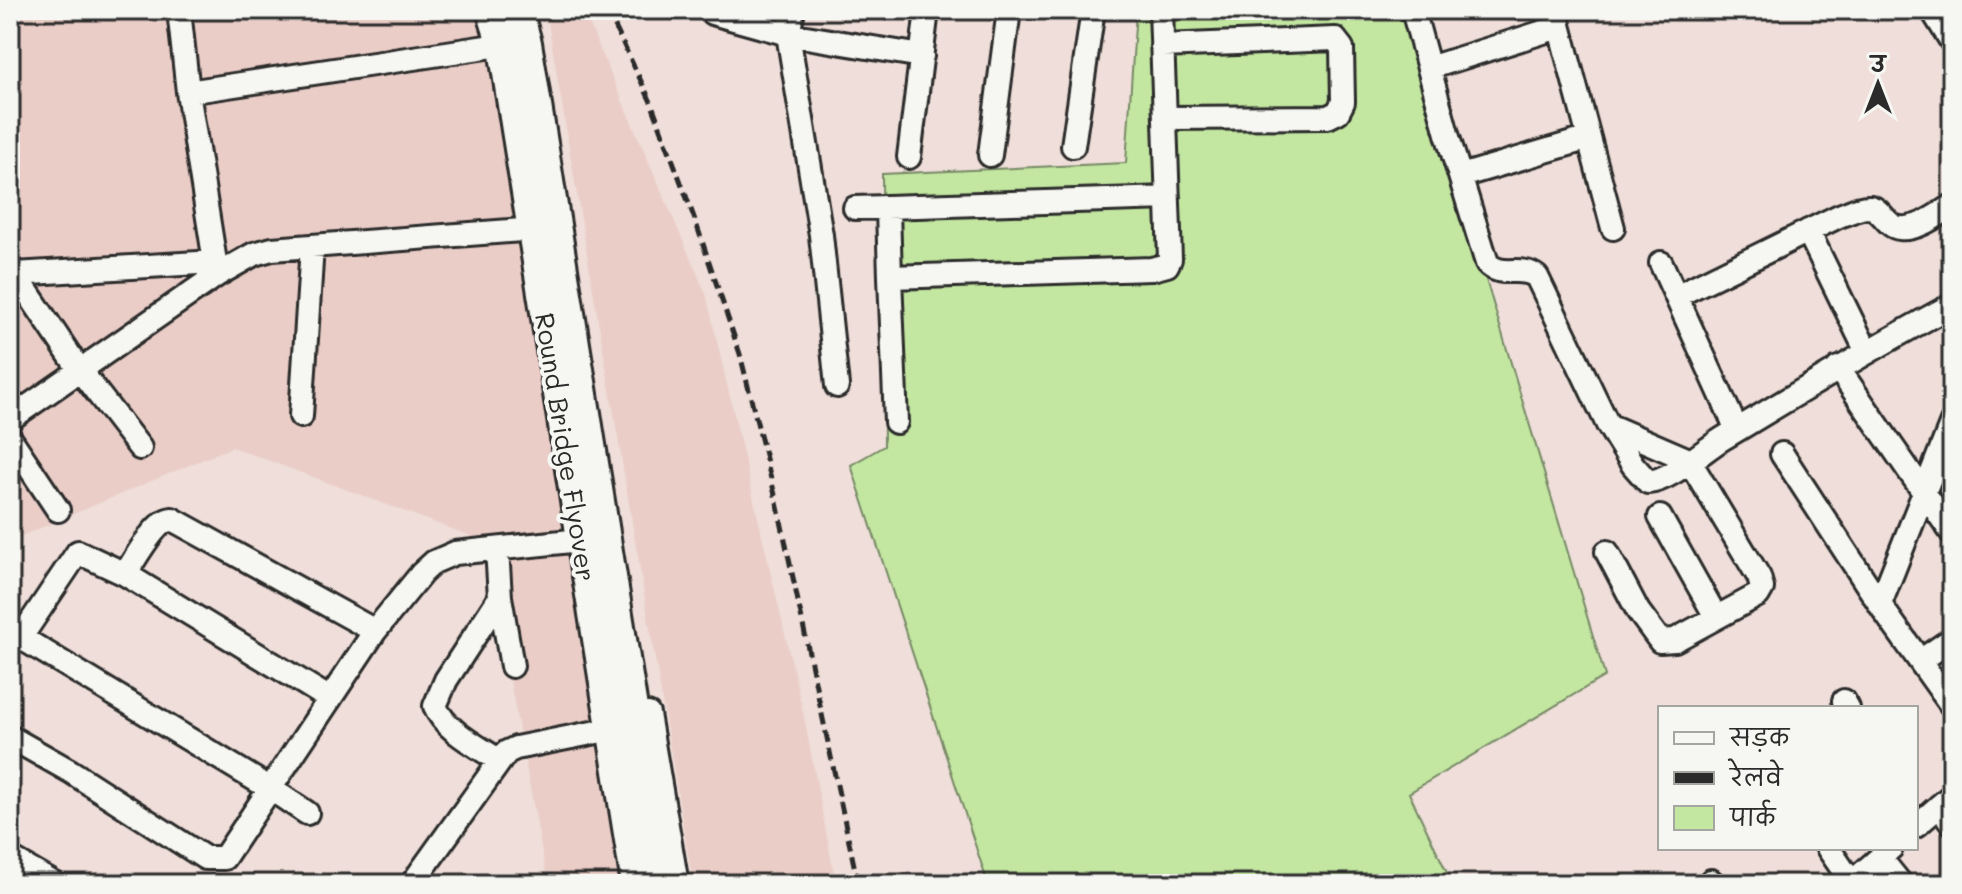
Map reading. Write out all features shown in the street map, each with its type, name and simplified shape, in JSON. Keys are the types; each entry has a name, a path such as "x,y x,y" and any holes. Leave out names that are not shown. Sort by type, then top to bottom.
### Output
{"main road":[{"name":"Round Bridge Flyover","path":"491,10 503,48 636,884"},
{"name":"Round Bridge Flyover","path":"518,10 532,74 661,884"}],"street":[{"path":"179,10 188,92 216,269"},
{"path":"481,10 493,46 626,884"},
{"path":"532,10 539,36 593,395 677,884"},
{"path":"710,10 788,34 922,56"},
{"path":"793,10 788,34 821,235 837,386"},
{"path":"909,157 927,10"},
{"path":"990,155 1009,10"},
{"path":"1073,146 1093,10"},
{"path":"890,277 1162,267 1170,259 1161,10"},
{"path":"1413,10 1487,263 1501,271 1526,270 1537,277 1608,425 1633,465 1648,482 1660,480 1838,368 1952,305"},
{"path":"1932,10 1951,40"},
{"path":"1429,68 1557,19 1613,228"},
{"path":"1162,46 1335,39 1342,48 1343,102 1338,112 1328,117 1165,118"},
{"path":"188,92 493,46"},
{"path":"1461,176 1589,138"},
{"path":"855,208 1168,198"},
{"path":"1676,296 1839,216 1869,207 1890,225 1905,228 1918,225 1952,206"},
{"path":"888,209 896,422"},
{"path":"10,419 216,269 263,251 522,230"},
{"path":"1808,231 1867,352"},
{"path":"301,416 312,246"},
{"path":"1661,263 1737,430"},
{"path":"12,270 216,269"},
{"path":"12,270 79,369 140,448"},
{"path":"1838,368 1952,533"},
{"path":"1880,604 1952,422"},
{"path":"1607,552 1638,611 1660,641 1675,640 1758,595 1762,585 1689,460 1608,425"},
{"path":"10,438 58,510"},
{"path":"1782,454 1880,604 1952,706"},
{"path":"1660,517 1716,617"},
{"path":"125,574 157,526 165,519 172,519 375,631"},
{"path":"10,737 70,771 205,858 224,858 375,631 434,562 455,553 571,541"},
{"path":"497,549 500,597 512,666"},
{"path":"307,813 16,634 78,552 125,574 330,699"},
{"path":"500,597 446,680 435,706 438,714 458,733 500,761"},
{"path":"1920,661 1952,639"},
{"path":"412,884 507,752 602,731"},
{"path":"1918,821 1948,808"},
{"path":"1829,850 1851,883 1886,853 1901,884"},
{"path":"10,858 55,884"}],"shaded area":[{"path":"10,10 482,10 623,884 548,884 484,541 232,447 12,540"},
{"path":"546,10 583,10 706,294 803,712 836,884 693,884"}],"green space":[{"path":"1136,10 1405,10 1605,676 1409,793 1451,881 1447,884 988,884 851,465 884,446 882,174 1126,163"}],"railway":[{"path":"607,10 651,102 740,354 778,507 858,884"}]}
